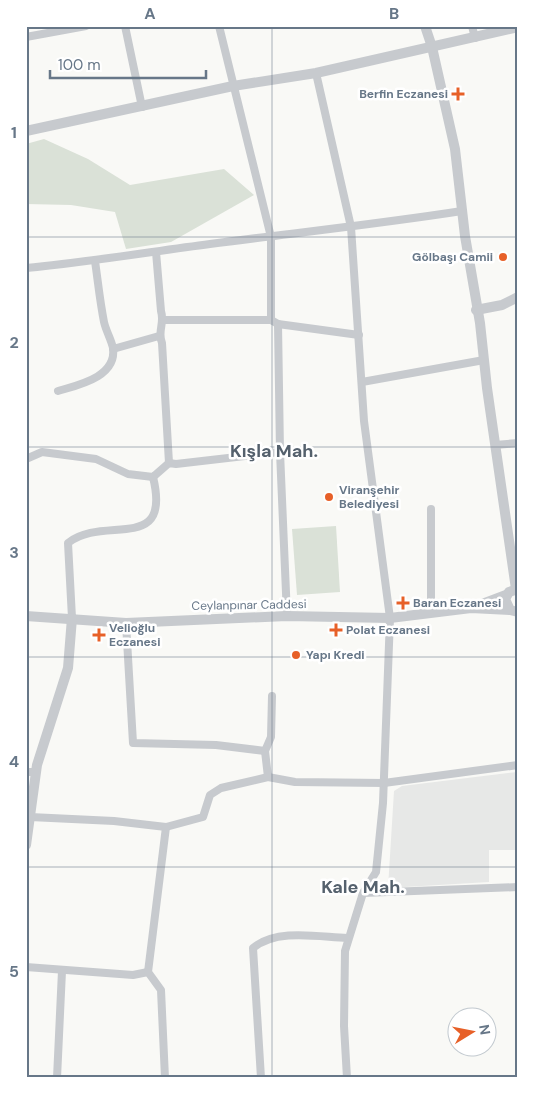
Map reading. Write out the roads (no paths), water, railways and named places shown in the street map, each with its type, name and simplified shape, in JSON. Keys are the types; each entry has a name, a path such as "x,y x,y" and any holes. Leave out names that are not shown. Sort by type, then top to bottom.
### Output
{"street":[{"path":"26,37 54,29 86,26"},
{"path":"125,26 142,106"},
{"path":"219,26 271,237 287,616"},
{"path":"425,26 432,47 454,149 517,589 506,596 471,608"},
{"path":"472,26 475,38"},
{"path":"26,131 234,86 316,73 518,28"},
{"path":"316,73 351,227 364,421 390,618 384,782 376,872 363,893 347,938 345,950 344,1026 347,1078"},
{"path":"26,268 95,262 156,252 462,211"},
{"path":"156,252 161,311 164,320 159,336 162,343 169,463"},
{"path":"58,391 83,384 106,371 110,365 113,349 104,324 95,262"},
{"path":"476,310 502,305 518,297"},
{"path":"164,320 274,322 358,335"},
{"path":"113,349 159,336"},
{"path":"362,382 484,360"},
{"path":"495,445 518,444"},
{"path":"26,459 42,452 96,459 128,474 153,477 169,463 280,452"},
{"path":"26,845 30,817 31,772 68,668 72,618 68,543 75,538 93,532 130,529 145,525 151,520 157,494 153,477"},
{"path":"431,510 431,612"},
{"path":"506,596 506,604 514,611"},
{"path":"471,608 514,611"},
{"name":"Ceylanpınar Caddesi","path":"26,616 126,623 287,616 390,618 471,608"},
{"path":"126,623 134,743 216,745 265,751"},
{"path":"268,777 265,751 270,738 272,696"},
{"path":"30,817 114,821 166,828 203,817 210,795 222,788 268,777 295,782 384,782 518,765"},
{"path":"166,828 148,972 162,990 166,1078"},
{"path":"363,893 518,886"},
{"path":"261,1078 253,948 258,944 287,935 347,938"},
{"path":"26,967 133,975 148,972"},
{"path":"57,1078 62,971"}],"place":[{"name":"Berfin Eczanesi","path":"458,94"},
{"name":"Gölbaşı Camii","path":"503,257"},
{"name":"Viranşehir Belediyesi","path":"329,497"},
{"name":"Baran Eczanesi","path":"403,603"},
{"name":"Polat Eczanesi","path":"336,630"},
{"name":"Velioğlu Eczanesi","path":"99,635"},
{"name":"Yapı Kredi","path":"296,655"}],"district":[{"name":"Kışla Mah.","path":"274,451"},
{"name":"Kale Mah.","path":"363,887"}]}
